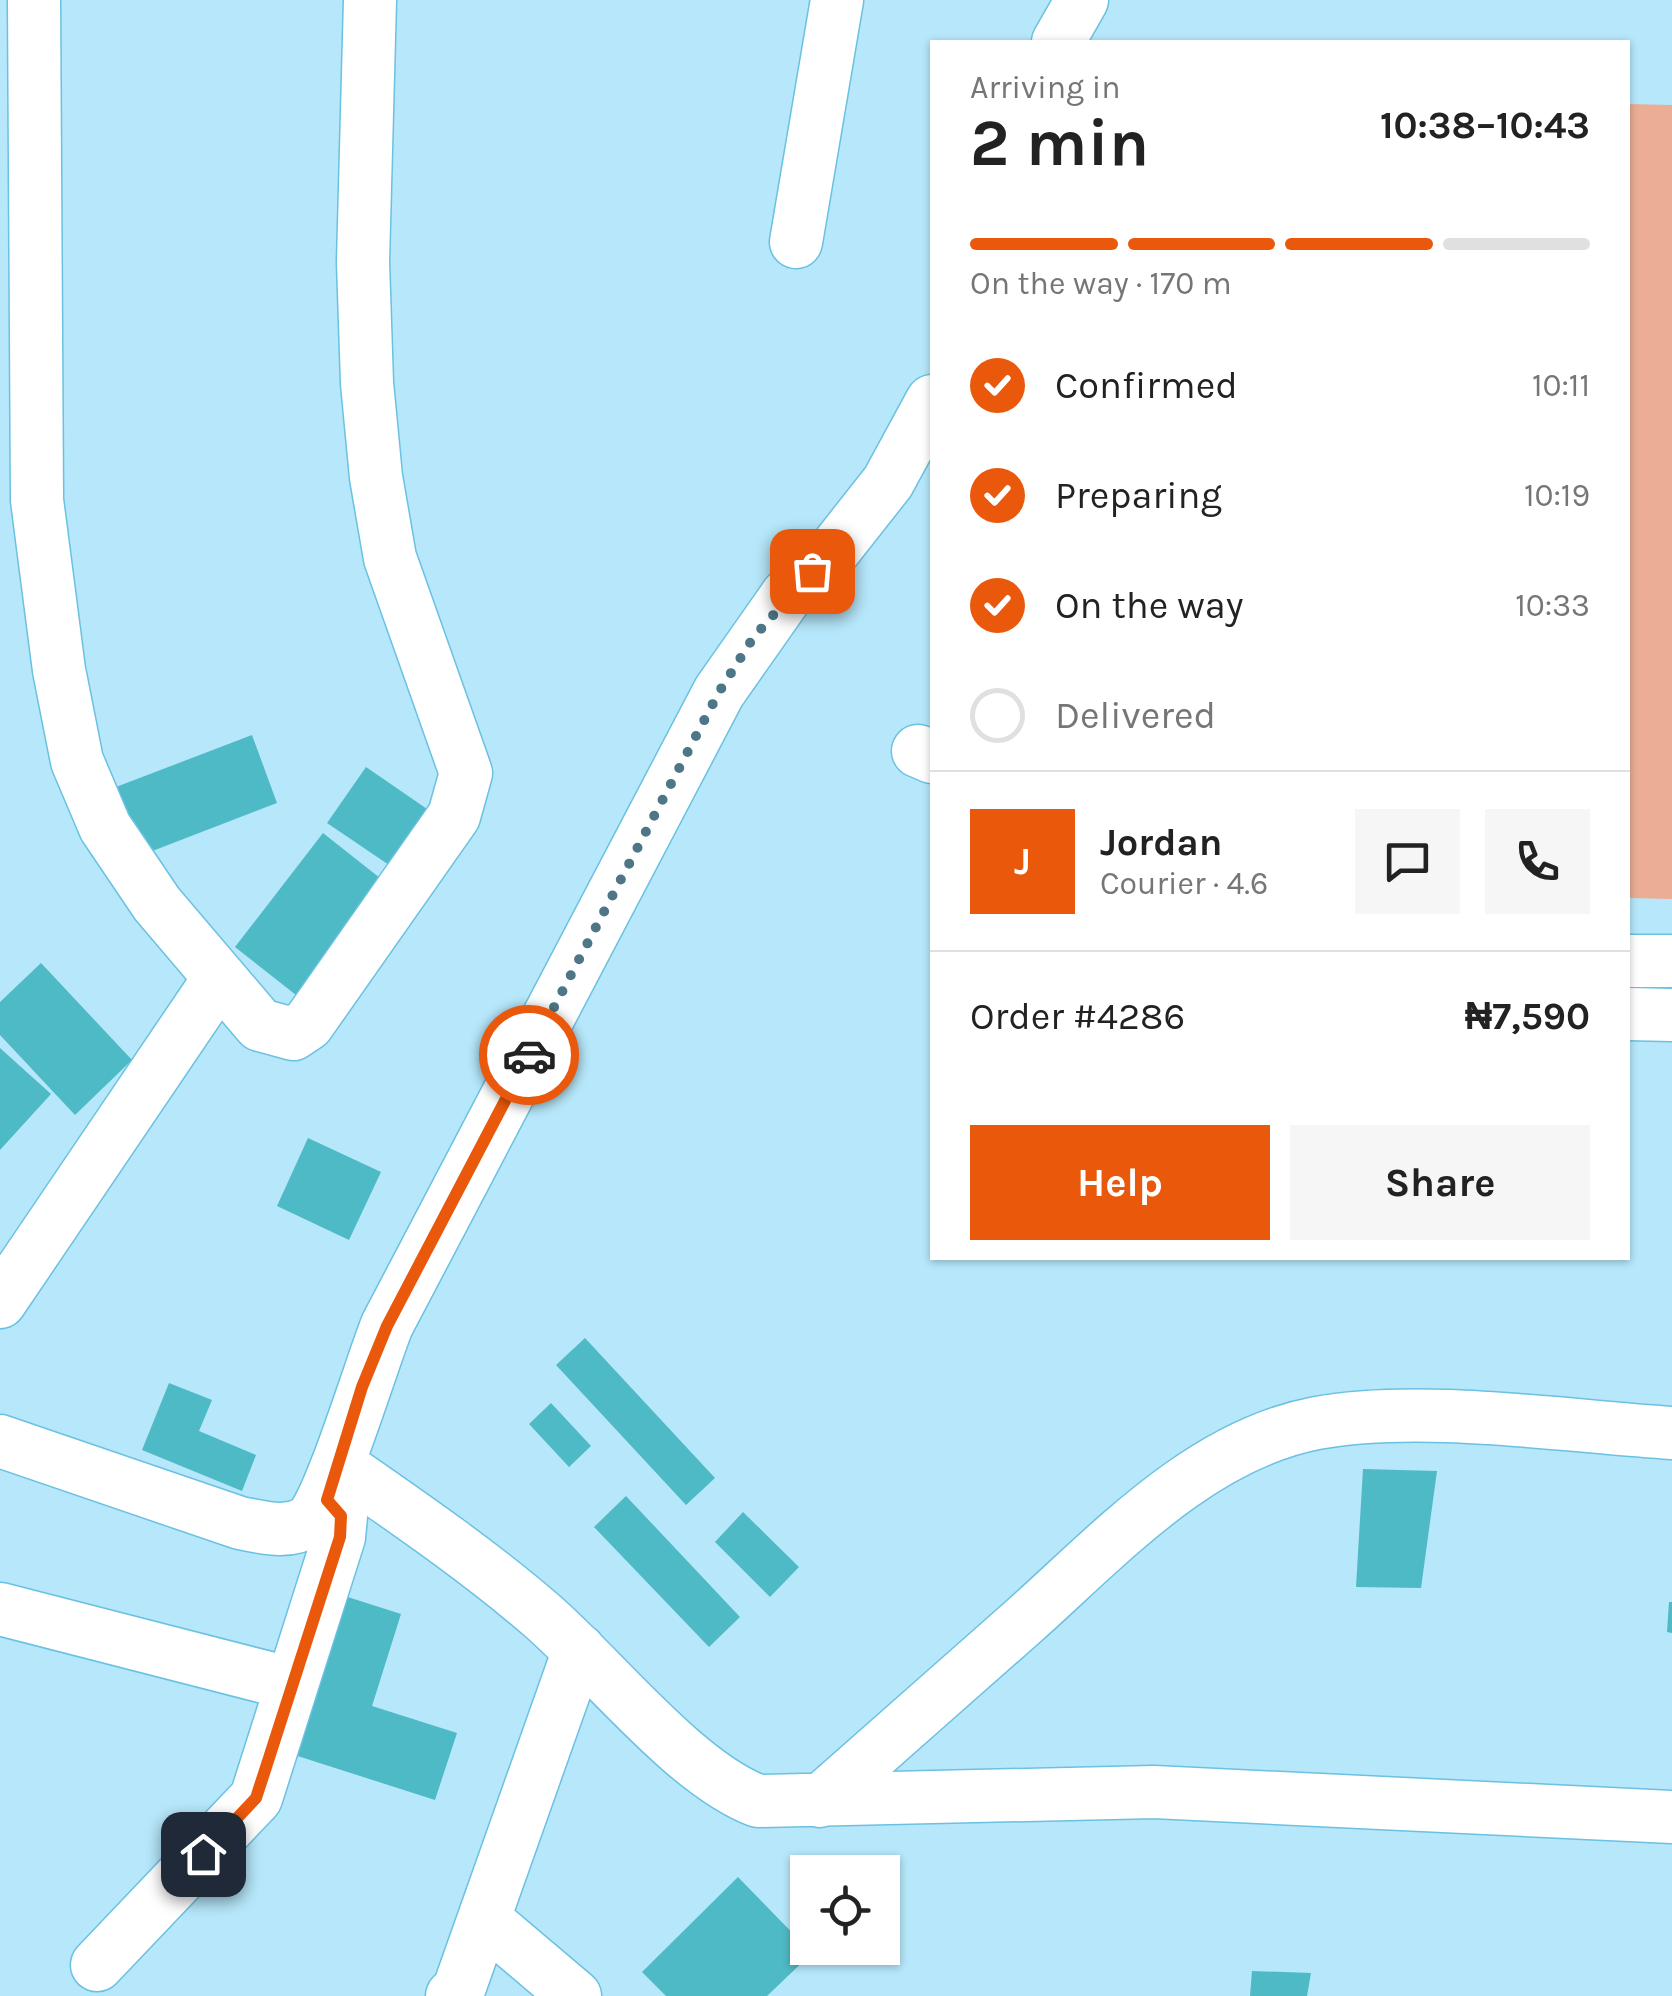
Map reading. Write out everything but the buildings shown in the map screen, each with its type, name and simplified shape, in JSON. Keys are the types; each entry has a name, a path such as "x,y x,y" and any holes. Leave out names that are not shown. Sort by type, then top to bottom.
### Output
{"street":[{"path":"34,0 17,166 37,500 59,670 77,761 105,827 158,904 218,980 260,1025 294,1034 308,1024 462,799 466,773 390,558 376,477 367,382 364,262 370,0"},
{"path":"796,242 837,0"},
{"path":"1059,40 1082,0"},
{"path":"0,1440 240,1523 278,1530 309,1521 332,1482 387,1326 719,692 787,595 836,548 888,482 930,405"},
{"path":"1630,961 1672,962"},
{"path":"0,1302 218,980"},
{"path":"1630,1014 1672,1015"},
{"path":"820,1801 1144,1514 1218,1461 1267,1437 1316,1424 1383,1415 1672,1433"},
{"path":"332,1482 460,1549 579,1650 710,1778 758,1801 1154,1792 1672,1817"},
{"path":"98,1965 256,1798 340,1537 341,1516 332,1482"},
{"path":"0,1609 292,1684"},
{"path":"452,1996 484,1919 579,1650"},
{"path":"484,1919 574,1996"}],"shaded area":[{"path":"1630,104 1672,105 1672,899 1630,898"}],"way so far":[{"path":"529,1055 719,692 753,638 812,571"}],"route":[{"path":"203,1854 256,1798 340,1537 341,1516 327,1500 374,1356 529,1055"}]}
